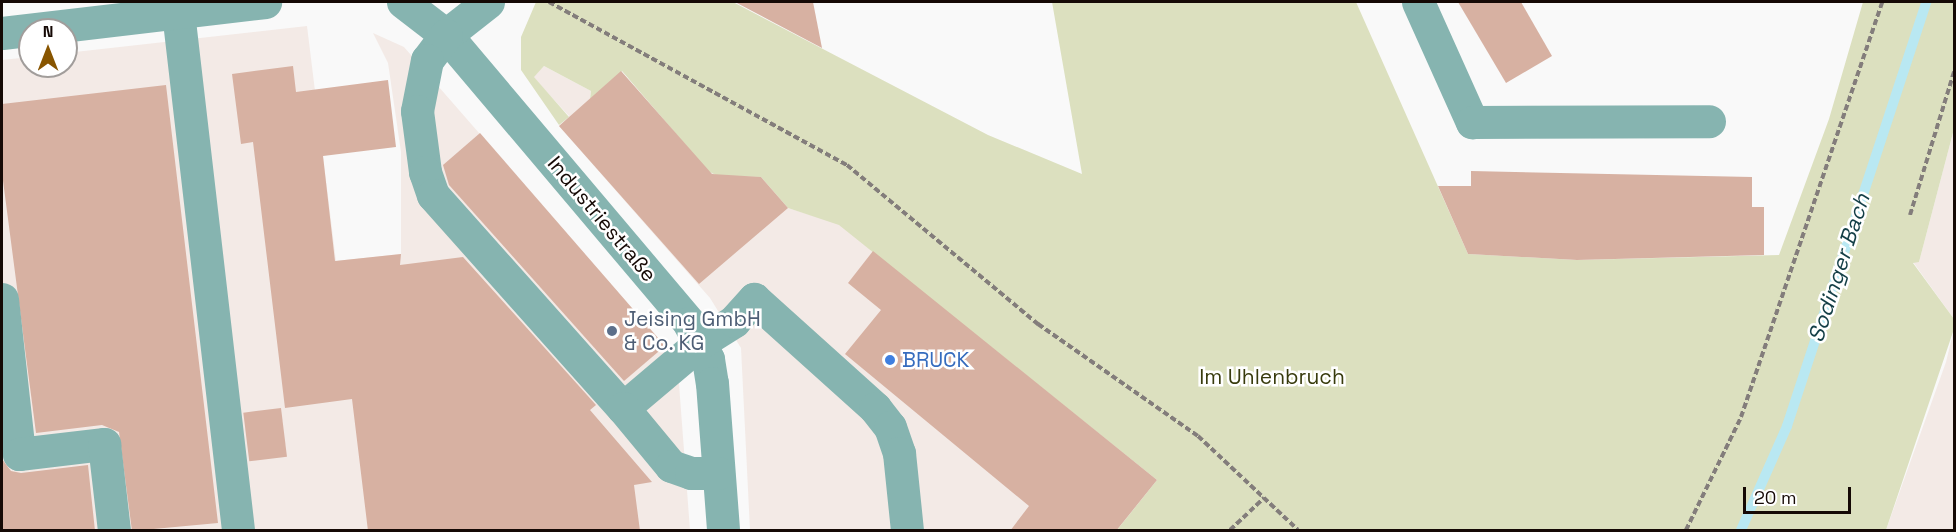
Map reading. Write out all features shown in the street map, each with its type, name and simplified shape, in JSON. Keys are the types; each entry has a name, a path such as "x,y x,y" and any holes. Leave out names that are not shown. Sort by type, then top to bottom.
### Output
{"street":[{"path":"2,33 265,2"},
{"name":"Industriestraße","path":"403,2 446,35 689,323 701,342 712,382 723,531"},
{"path":"488,2 446,35 427,60 417,111 425,172 433,195 623,408 671,466 691,473 718,473"},
{"path":"1418,2 1472,122 1709,121"},
{"path":"178,12 238,531"},
{"path":"2,299 19,454 104,444 114,531"},
{"path":"623,408 701,342 734,321 754,299 875,408 890,427 899,453 907,531"}],"path":[{"path":"549,2 847,165 1038,324 1198,436 1298,531"},
{"path":"1686,531 1741,417 1882,2"},
{"path":"1910,215 1954,72"},
{"path":"1230,531 1264,498"}],"shaded area":[{"path":"307,26 336,261 401,254 401,152 388,63 373,33 404,47 665,346 679,384 690,530 2,530 2,60 18,58 18,78 78,78 78,52"},
{"path":"544,66 591,91 590,98 621,71 708,171 761,177 788,208 839,224 1157,480 1117,530 750,530 741,348 710,298 559,126 569,116 533,77"},
{"path":"1954,129 1954,319 1913,262 1919,262"},
{"path":"1954,329 1954,530 1886,530 1946,362"}],"green space":[{"name":"Im Uhlenbruch","path":"536,2 733,2 988,135 1082,174 1052,2 1356,2 1468,254 1577,260 1779,255 1829,119 1863,2 1954,2 1954,129 1919,262 1913,263 1954,319 1954,329 1886,530 1117,530 1157,480 839,225 788,208 761,177 718,176 708,171 622,71 590,99 591,91 544,66 534,77 569,117 559,125 521,70 521,37"}],"building":[{"path":"735,2 813,2 822,48"},
{"path":"1458,2 1521,2 1552,56 1506,83"},
{"path":"293,66 296,92 388,80 396,147 323,156 335,261 401,254 400,265 463,257 596,405 590,410 652,482 634,485 640,531 368,531 352,399 285,408 253,142 241,144 232,74"},
{"path":"621,71 712,174 761,177 788,208 699,284 559,126"},
{"path":"166,85 218,523 132,531 119,432 102,425 36,433 2,173 2,104"},
{"path":"480,133 665,346 624,381 449,185 443,165"},
{"path":"1471,171 1752,177 1752,207 1764,207 1764,255 1577,260 1468,254 1438,186 1471,186"},
{"path":"873,251 1157,480 1116,531 1010,531 1029,506 845,354 881,310 848,283"},
{"path":"281,408 287,457 249,461 243,413"},
{"path":"2,459 11,471 21,473 88,465 95,531 2,531"}],"waterway":[{"name":"Sodinger Bach","path":"1741,530 1787,426 1926,2"}],"place":[{"name":"Jeising GmbH & Co. KG","path":"612,331"},
{"name":"BRUCK","path":"890,360"}]}
